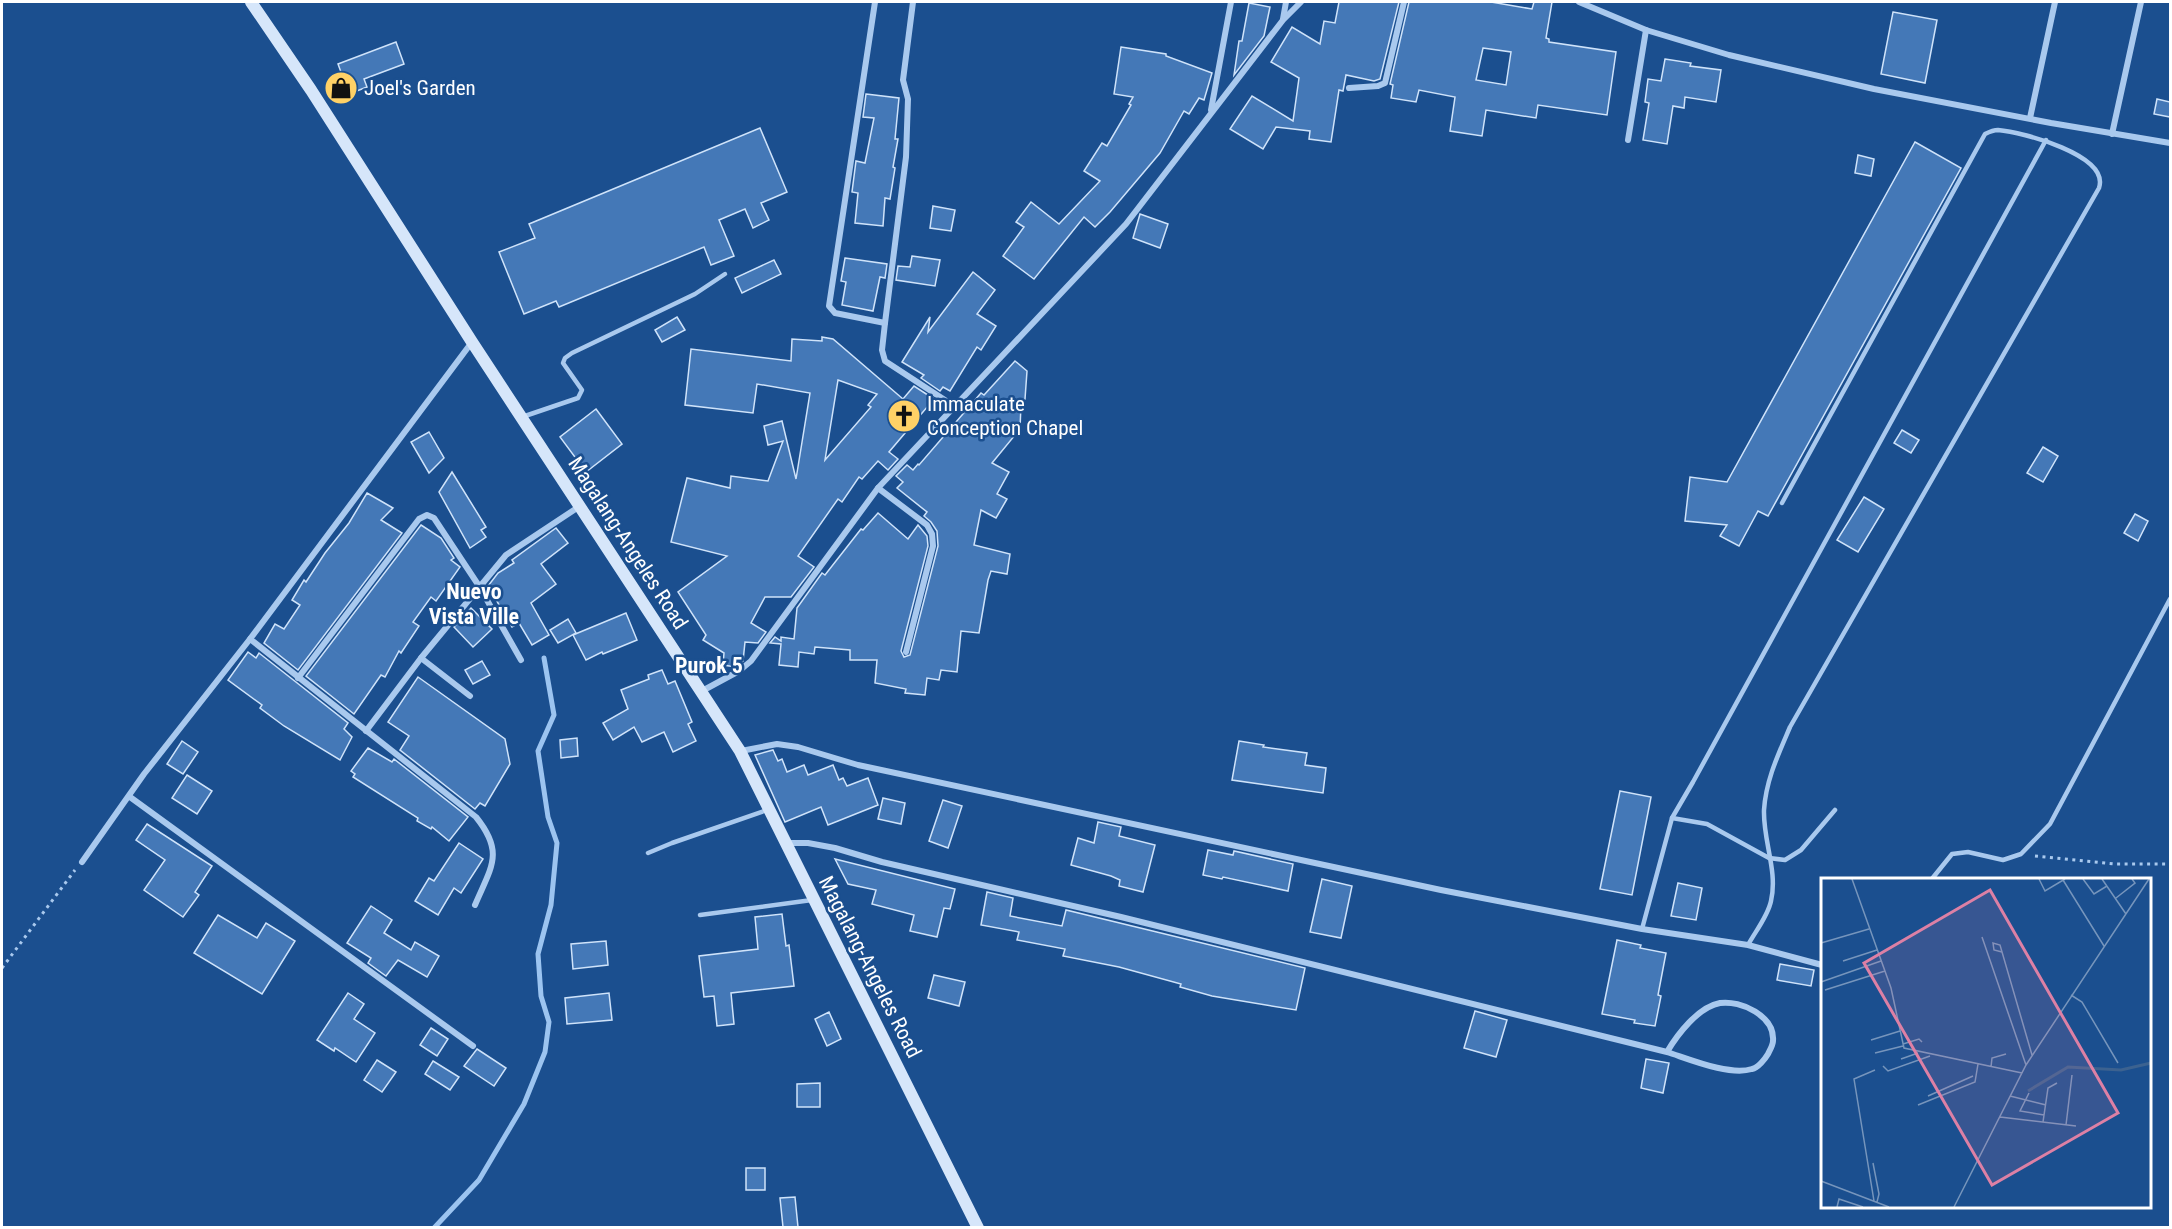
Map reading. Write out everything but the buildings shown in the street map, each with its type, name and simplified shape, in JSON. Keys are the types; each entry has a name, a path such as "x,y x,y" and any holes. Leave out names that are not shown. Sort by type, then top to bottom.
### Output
{"main road":[{"name":"Magalang-Angeles Road","path":"251,2 311,90 472,342 740,751 978,1227"}],"street":[{"path":"874,2 829,306 835,313 885,323"},
{"path":"913,2 903,80 908,99 906,157 882,350 885,361 954,406"},
{"path":"1210,114 1231,2"},
{"path":"1283,20 1286,2"},
{"path":"702,691 739,671 751,660 879,488 1126,224 1283,20 1301,2"},
{"path":"1349,87 1378,86 1385,83 1404,2"},
{"path":"1579,2 1646,30 1729,55 1874,89 2170,143"},
{"path":"2030,118 2055,2"},
{"path":"2112,134 2141,2"},
{"path":"1628,140 1646,30"},
{"path":"82,862 144,774 250,639 472,342"},
{"path":"879,488 927,525 932,534 933,546 906,652"},
{"path":"366,731 421,658 506,555 580,506"},
{"path":"298,678 419,519 427,514 434,518 479,586 521,660"},
{"path":"250,639 476,818 490,834 494,849 492,866 475,904"},
{"path":"421,658 470,696"},
{"path":"740,751 777,744 798,747 858,765 1441,890 1642,929 1748,945 1821,965"},
{"path":"130,796 473,1046"},
{"path":"786,843 808,843 835,848 882,862 1121,917 1666,1052 1733,1071 1754,1069 1765,1058 1774,1043 1772,1028 1760,1015 1742,1004 1718,1004 1699,1014 1680,1031 1666,1052"}],"lane":[{"path":"1748,945 1771,903 1774,877 1769,858 1764,811 1769,776 1790,727 2099,188 2101,182 2097,171 2074,153 2046,140 1996,130 1985,134 1782,503"},
{"path":"1642,929 1672,818 2046,140"},
{"path":"522,417 578,398 582,390 563,363 565,358 572,353 696,294 725,274"},
{"path":"1932,878 1952,854 1968,852 2003,860 2021,854 2050,824 2170,599"},
{"path":"648,853 771,809"},
{"path":"1672,818 1707,824 1769,858 1785,860 1801,850 1835,810"},
{"path":"700,915 815,899"}],"path":[{"path":"2021,854 2115,864 2170,864"},
{"path":"2,968 82,862"}],"waterway":[{"path":"434,1228 479,1180 524,1104 545,1052 549,1022 541,996 538,954 551,905 557,843 548,817 538,751 554,715 544,658"}],"place":[{"name":"Joel's Garden","path":"341,88"},
{"name":"Immaculate Conception Chapel","path":"904,416"}],"district":[{"name":"Nuevo Vista Ville","path":"474,604"},
{"name":"Purok 5","path":"709,665"}]}
